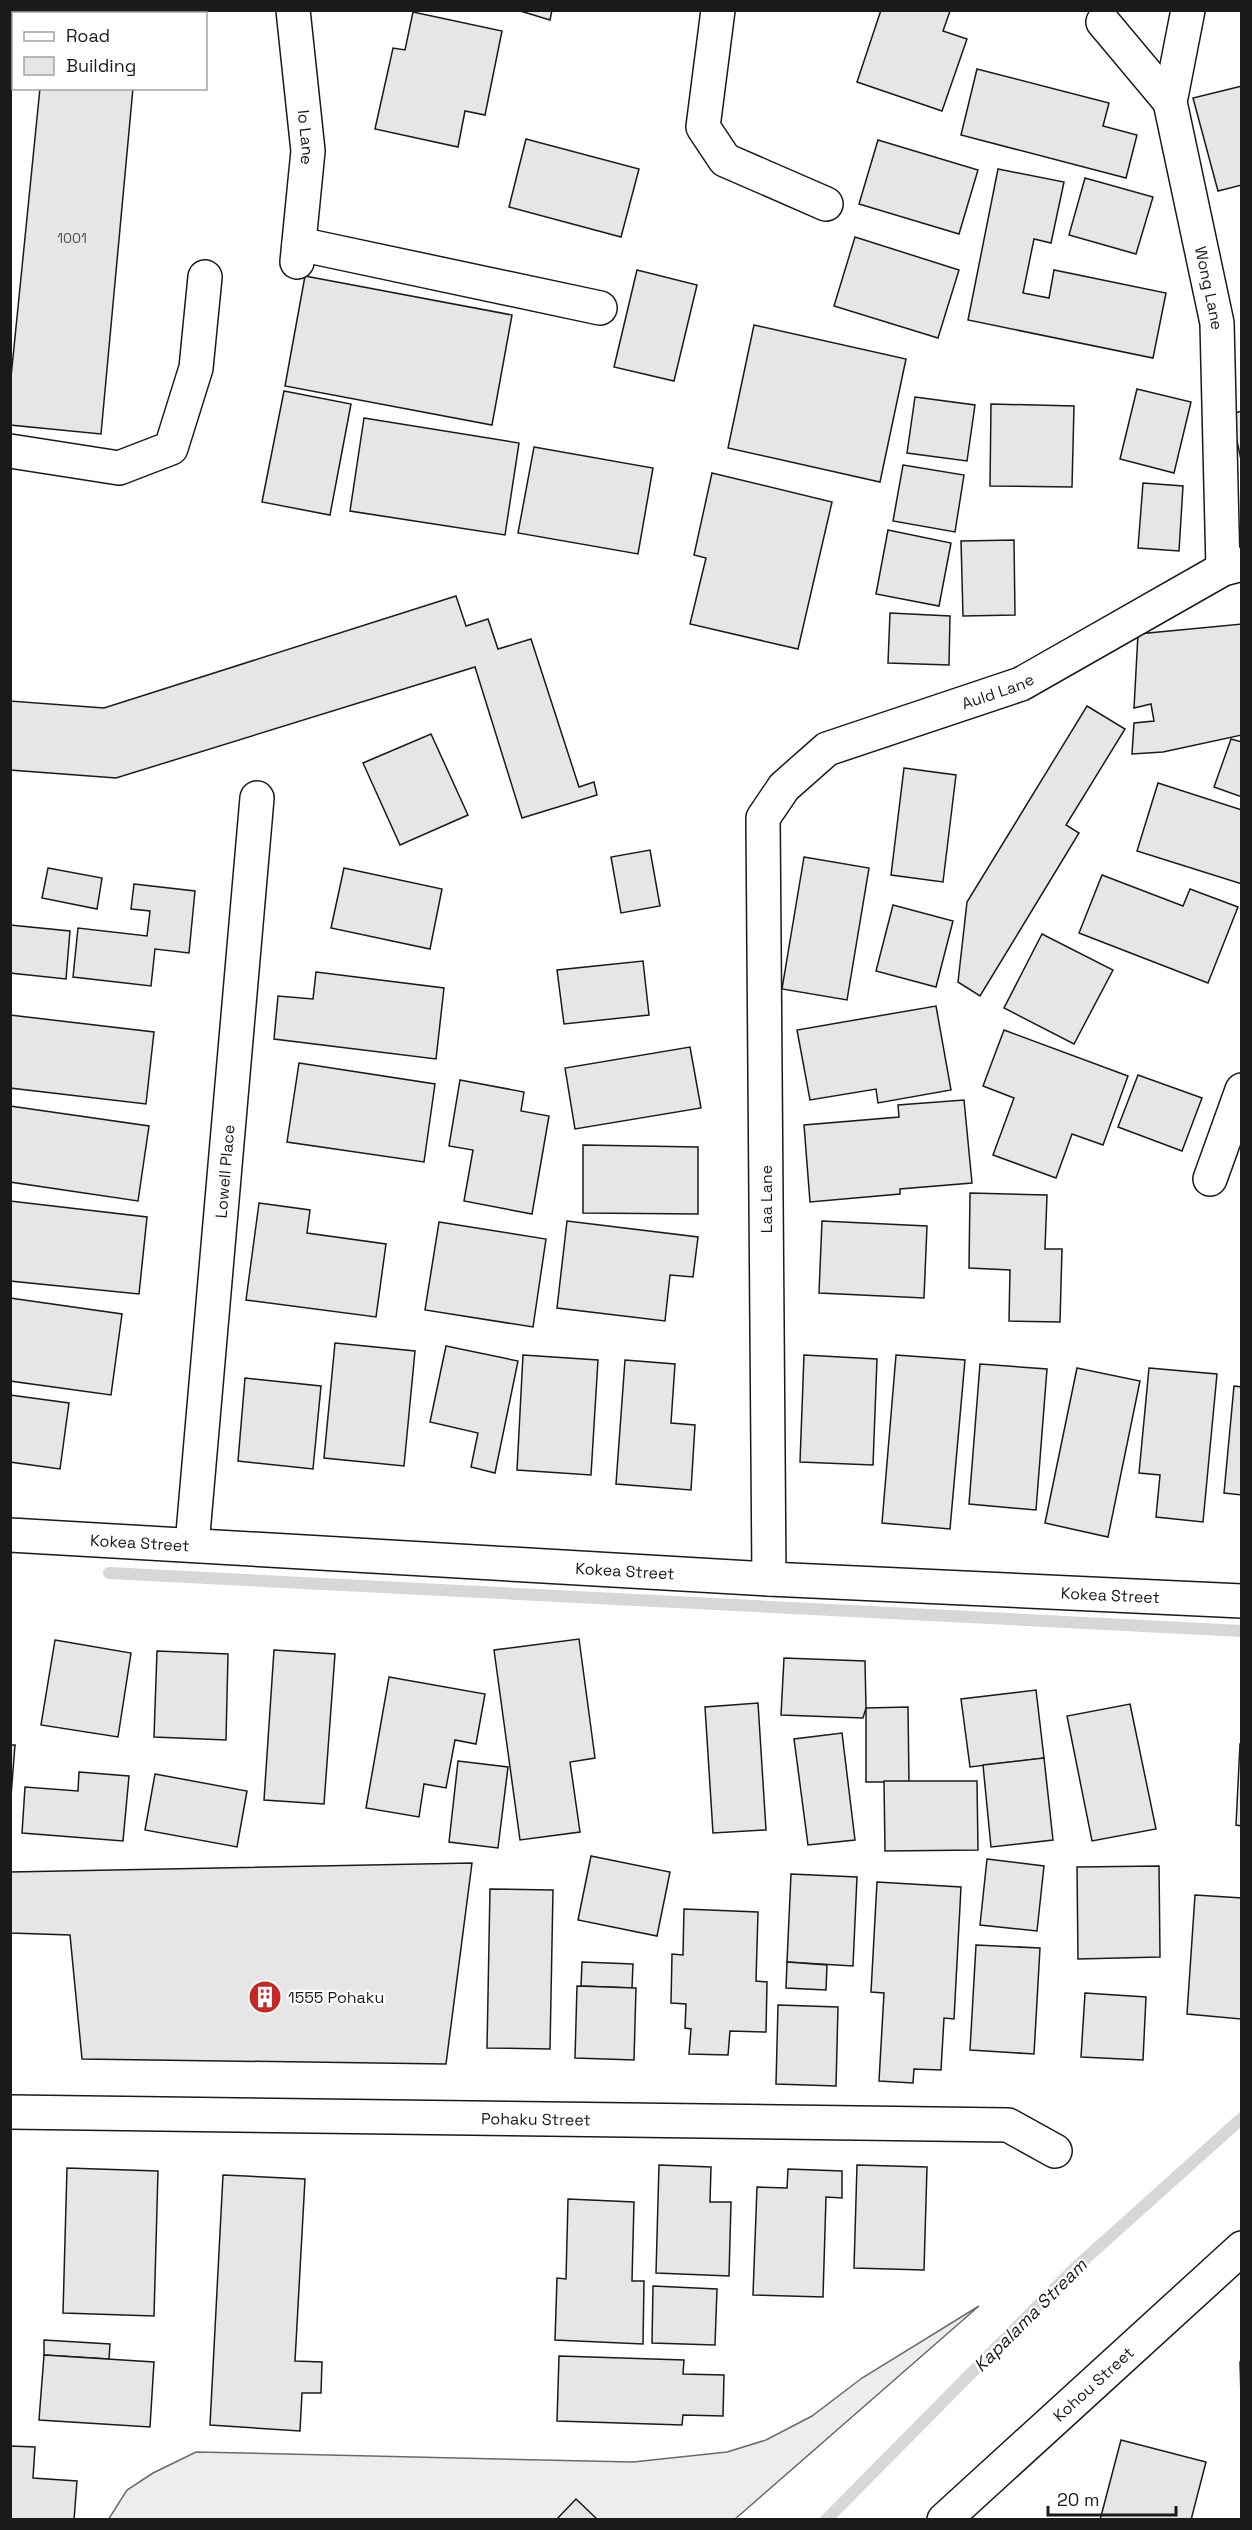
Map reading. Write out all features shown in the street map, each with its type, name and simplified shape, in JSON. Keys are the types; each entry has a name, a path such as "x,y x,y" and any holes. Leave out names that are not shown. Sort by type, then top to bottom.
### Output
{"street":[{"name":"Io Lane","path":"293,10 308,151 298,253 600,308"},
{"path":"718,10 704,126 725,160 826,204"},
{"name":"Wong Lane","path":"1188,10 1170,102 1217,323 1232,567"},
{"path":"1102,22 1170,102"},
{"path":"10,451 119,468 171,448 196,368 205,277"},
{"name":"Auld Lane","path":"763,818 784,787 827,749 1021,684 1232,567"},
{"name":"Lowell Place","path":"192,1545 257,798"},
{"name":"Laa Lane","path":"763,818 769,1579"},
{"path":"1210,1179 1242,1090"},
{"name":"Kokea Street","path":"10,1535 769,1579 1242,1601"},
{"name":"Pohaku Street","path":"10,2112 1008,2125 1055,2151"},
{"name":"Kohou Street","path":"944,2520 1242,2248"}],"shaded area":[{"path":"979,2306 735,2519 108,2520 127,2490 153,2473 196,2452 633,2462 727,2452 766,2440 812,2416 862,2378"}],"building":[{"path":"48,10 140,10 140,12 48,12"},
{"path":"517,10 552,10 550,20"},
{"path":"881,10 950,11 943,31 967,39 942,111 857,82"},
{"path":"413,12 502,31 485,115 465,111 458,147 375,129 393,48 405,50"},
{"path":"977,69 1109,103 1103,126 1137,135 1126,178 961,135"},
{"path":"1242,86 1242,185 1218,191 1193,98"},
{"path":"40,90 133,90 101,434 10,425 10,387"},
{"path":"526,139 639,169 621,237 509,207"},
{"path":"878,140 978,170 959,234 859,204"},
{"path":"998,169 1064,182 1051,243 1034,239 1023,293 1049,298 1054,270 1166,293 1153,358 968,320"},
{"path":"1085,178 1153,197 1136,254 1069,235"},
{"path":"855,237 959,270 938,338 834,306"},
{"path":"637,270 697,285 674,381 614,367"},
{"path":"305,276 512,315 492,425 285,386"},
{"path":"754,325 906,359 880,482 728,448"},
{"path":"1137,389 1191,402 1174,473 1120,459"},
{"path":"284,391 351,404 330,515 262,502"},
{"path":"915,397 975,405 967,461 907,453"},
{"path":"991,404 1074,406 1072,487 990,486"},
{"path":"1242,411 1242,464 1231,414"},
{"path":"364,418 519,443 505,535 350,511"},
{"path":"534,447 653,468 638,554 518,533"},
{"path":"903,465 964,475 955,532 893,521"},
{"path":"712,473 832,502 798,649 690,624 706,558 694,555"},
{"path":"1143,483 1183,486 1179,551 1138,548"},
{"path":"888,530 951,543 939,606 876,594"},
{"path":"1014,540 1015,615 963,616 961,541"},
{"path":"456,596 466,626 488,619 498,649 531,639 579,787 594,782 597,795 522,818 475,667 116,778 10,770 10,701 104,708"},
{"path":"890,613 950,616 949,665 888,663"},
{"path":"1242,624 1242,735 1163,752 1132,754 1134,723 1154,721 1151,704 1134,708 1138,634"},
{"path":"1087,706 1125,729 1066,825 1079,833 980,996 958,982 967,902"},
{"path":"431,734 468,815 400,845 363,763"},
{"path":"1231,739 1242,742 1242,797 1214,787"},
{"path":"904,768 956,775 943,882 891,875"},
{"path":"1158,783 1242,810 1242,884 1137,851"},
{"path":"650,850 660,906 621,913 611,857"},
{"path":"804,857 869,868 847,1000 782,989"},
{"path":"48,868 102,878 97,909 42,898"},
{"path":"344,868 442,889 430,949 331,928"},
{"path":"1102,875 1183,906 1190,889 1238,907 1208,983 1079,933"},
{"path":"134,884 195,891 189,953 155,949 151,986 73,977 78,928 147,936 150,911 131,909"},
{"path":"893,905 953,921 936,987 876,971"},
{"path":"10,925 70,931 66,979 10,973"},
{"path":"1042,934 1113,970 1074,1044 1004,1008"},
{"path":"643,961 649,1015 564,1024 557,970"},
{"path":"316,972 444,988 436,1059 274,1039 278,996 313,999"},
{"path":"936,1006 951,1090 878,1103 876,1089 810,1100 797,1030"},
{"path":"10,1015 154,1032 146,1104 10,1088"},
{"path":"1004,1030 1128,1076 1103,1145 1072,1134 1056,1178 993,1155 1014,1098 983,1086"},
{"path":"690,1047 701,1108 575,1129 565,1068"},
{"path":"299,1063 435,1084 424,1162 287,1142"},
{"path":"1138,1075 1202,1098 1182,1151 1118,1127"},
{"path":"460,1080 524,1092 521,1111 549,1116 532,1214 464,1201 473,1150 449,1146"},
{"path":"964,1100 972,1183 900,1189 900,1194 810,1202 804,1125 899,1117 898,1105"},
{"path":"10,1106 149,1126 138,1201 10,1182"},
{"path":"583,1145 698,1147 698,1214 583,1213"},
{"path":"970,1193 1047,1195 1045,1249 1062,1249 1060,1322 1009,1321 1010,1270 969,1268"},
{"path":"10,1201 147,1217 139,1294 10,1281"},
{"path":"259,1203 310,1210 307,1233 386,1244 376,1317 246,1300"},
{"path":"567,1221 698,1237 693,1277 670,1275 665,1321 557,1308"},
{"path":"822,1221 927,1226 924,1298 819,1293"},
{"path":"439,1222 546,1239 533,1327 425,1310"},
{"path":"10,1298 122,1314 111,1395 10,1381"},
{"path":"335,1343 415,1351 404,1466 324,1458"},
{"path":"446,1346 518,1361 495,1473 471,1467 478,1433 430,1422"},
{"path":"523,1355 598,1360 591,1475 517,1470"},
{"path":"804,1355 877,1359 873,1465 800,1462"},
{"path":"896,1355 965,1360 950,1529 882,1523"},
{"path":"625,1360 675,1364 671,1423 695,1425 691,1490 616,1484"},
{"path":"980,1364 1047,1369 1036,1510 969,1504"},
{"path":"1077,1368 1140,1381 1108,1537 1045,1523"},
{"path":"1149,1368 1217,1374 1203,1522 1156,1517 1160,1475 1139,1473"},
{"path":"245,1378 321,1386 313,1469 238,1461"},
{"path":"1234,1386 1242,1387 1242,1495 1224,1493"},
{"path":"10,1395 69,1403 60,1469 10,1462"},
{"path":"579,1639 595,1758 570,1762 580,1832 520,1840 494,1650"},
{"path":"55,1640 131,1653 118,1737 41,1725"},
{"path":"274,1650 335,1654 324,1804 264,1800"},
{"path":"157,1651 228,1654 226,1740 154,1737"},
{"path":"784,1658 865,1661 866,1708 863,1718 781,1715"},
{"path":"389,1677 485,1694 476,1744 455,1740 446,1788 424,1784 419,1817 366,1808"},
{"path":"1036,1690 1044,1758 970,1767 961,1699"},
{"path":"758,1703 766,1830 713,1833 705,1707"},
{"path":"1130,1704 1156,1829 1092,1841 1067,1716"},
{"path":"908,1707 909,1782 866,1782 866,1708"},
{"path":"842,1733 855,1840 808,1845 794,1739"},
{"path":"1240,1744 1242,1744 1242,1826 1236,1825"},
{"path":"10,1745 15,1745 10,1809"},
{"path":"1044,1758 1053,1840 991,1847 983,1765"},
{"path":"458,1761 508,1767 498,1848 449,1842"},
{"path":"79,1772 129,1776 123,1841 22,1833 25,1787 78,1791"},
{"path":"155,1774 247,1791 237,1847 145,1830"},
{"path":"884,1781 977,1781 978,1850 885,1851"},
{"path":"591,1856 670,1872 657,1936 578,1920"},
{"path":"987,1859 1044,1866 1037,1931 980,1925"},
{"name":"1555 Pohaku","path":"472,1863 446,2064 82,2059 70,1935 10,1933 10,1872"},
{"path":"1159,1866 1160,1957 1078,1959 1077,1867"},
{"path":"791,1874 857,1877 853,1966 787,1962"},
{"path":"877,1882 961,1887 954,2019 944,2018 941,2070 914,2069 913,2083 879,2081 884,1993 871,1992"},
{"path":"490,1889 553,1890 550,2049 487,2048"},
{"path":"1195,1895 1242,1898 1241,2019 1187,2014"},
{"path":"684,1909 758,1912 756,1981 767,1982 766,2032 730,2031 728,2055 689,2054 691,2029 685,2028 686,2004 671,2003 672,1954 683,1955"},
{"path":"976,1945 1040,1948 1034,2054 970,2050"},
{"path":"582,1962 633,1964 632,1988 581,1986"},
{"path":"787,1962 827,1965 826,1990 786,1988"},
{"path":"577,1986 636,1988 634,2060 575,2058"},
{"path":"1085,1993 1146,1997 1143,2060 1081,2057"},
{"path":"778,2005 838,2007 836,2086 776,2084"},
{"path":"659,2165 711,2167 710,2202 731,2202 729,2276 656,2273"},
{"path":"857,2165 927,2167 924,2270 854,2268"},
{"path":"67,2168 158,2171 154,2316 63,2313"},
{"path":"788,2169 842,2171 842,2198 826,2197 823,2297 753,2295 757,2187 787,2188"},
{"path":"223,2175 305,2179 295,2361 322,2362 321,2393 302,2393 300,2431 210,2425"},
{"path":"568,2199 634,2202 632,2281 644,2281 643,2344 555,2340 557,2278 566,2279"},
{"path":"653,2286 717,2289 715,2345 652,2343"},
{"path":"44,2340 110,2344 109,2359 44,2355"},
{"path":"44,2355 154,2362 150,2427 39,2420"},
{"path":"559,2356 684,2360 683,2374 724,2375 723,2416 683,2415 682,2425 557,2421"},
{"path":"1240,2362 1242,2362 1242,2432"},
{"path":"1121,2440 1206,2462 1191,2520 1100,2520"},
{"path":"10,2446 35,2447 33,2478 77,2481 74,2520 10,2520"},
{"path":"576,2499 598,2520 556,2520"}],"waterway":[{"path":"109,1573 1242,1631"},
{"name":"Kapalama Stream","path":"826,2520 1075,2268 1242,2118"}],"place":[{"name":"1555 Pohaku","path":"265,1997"}]}
